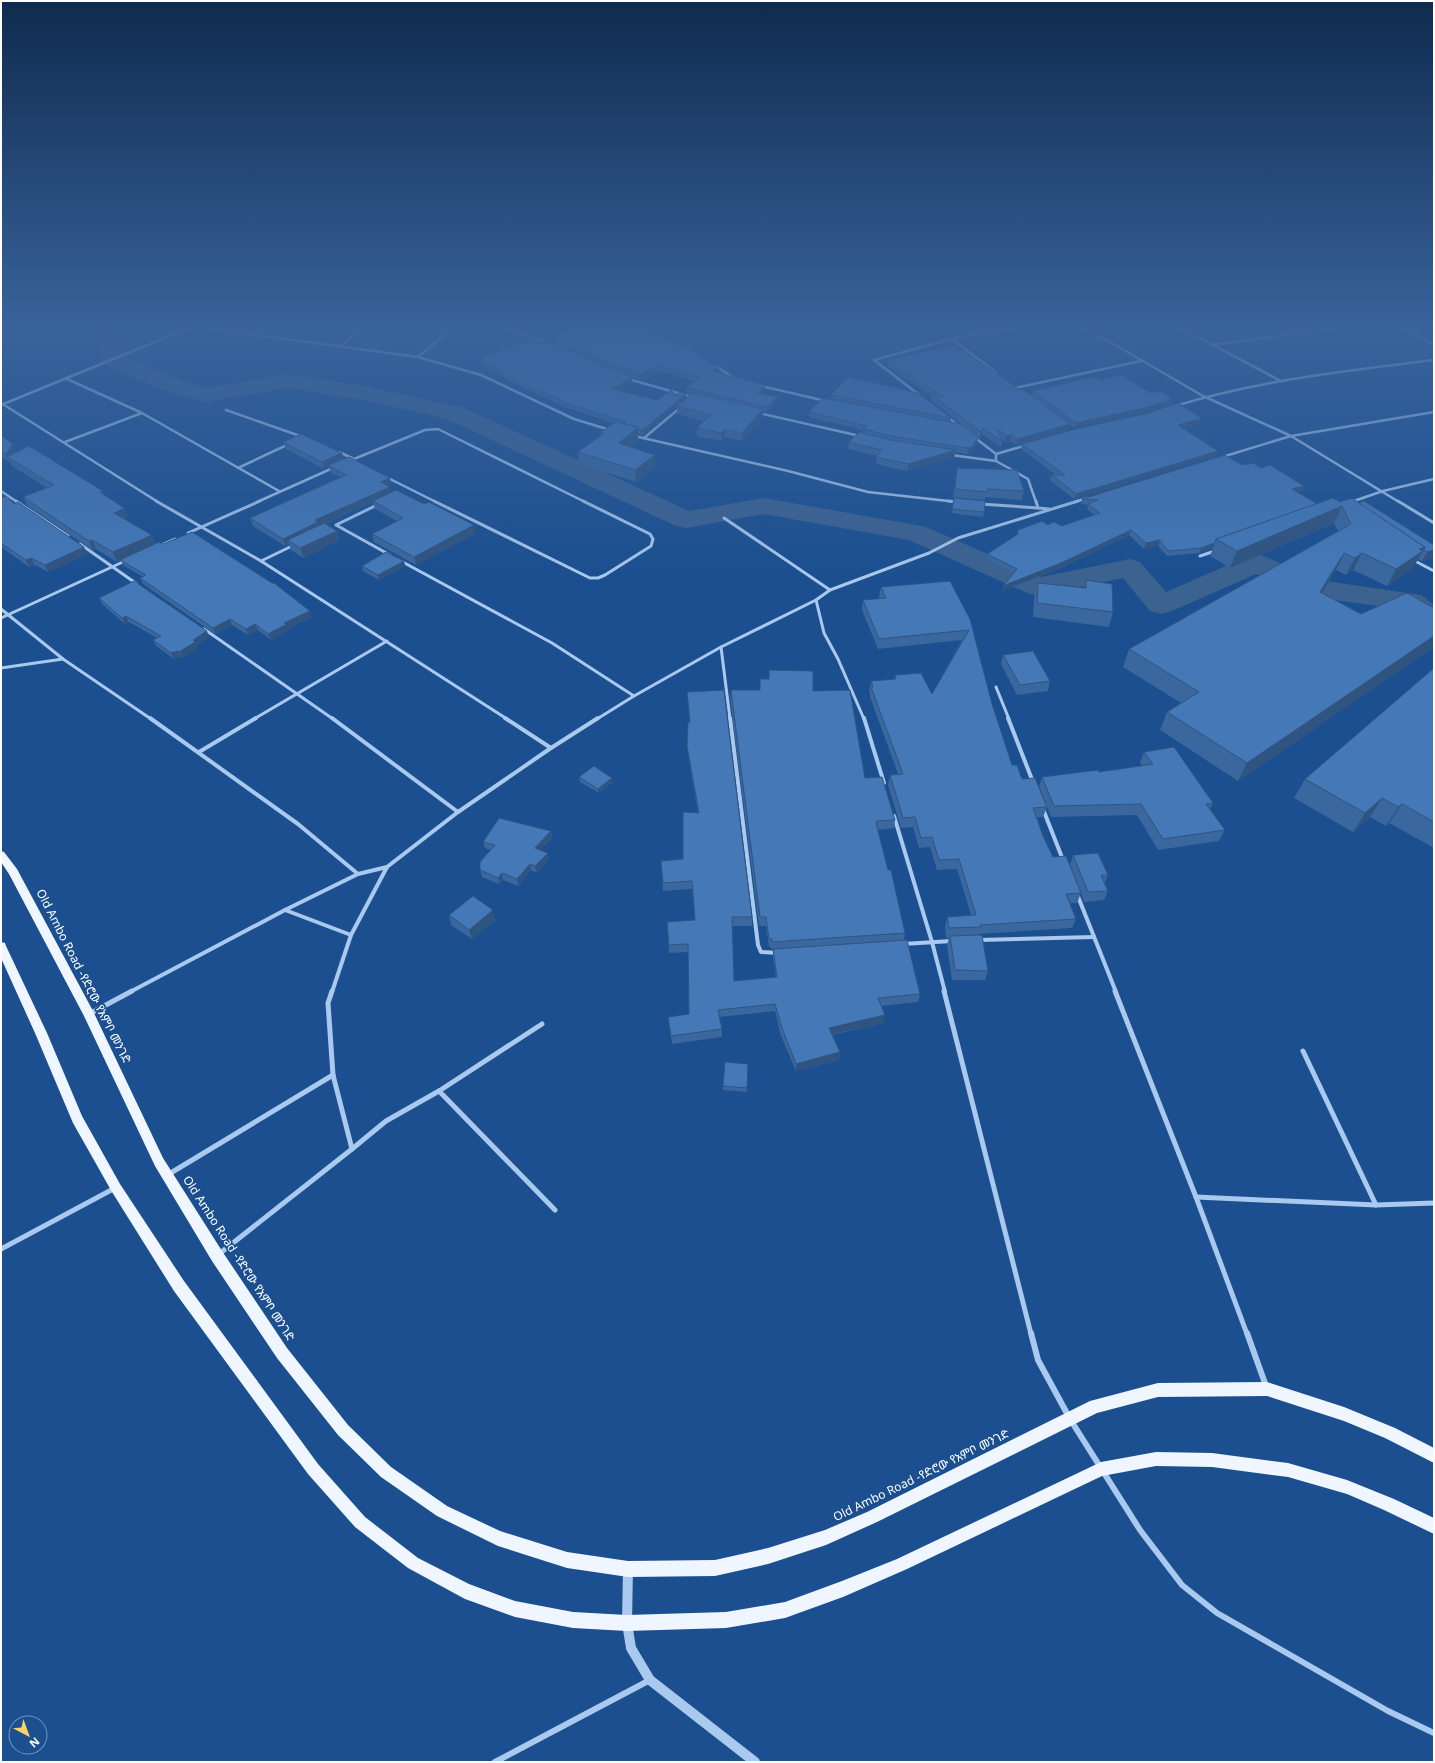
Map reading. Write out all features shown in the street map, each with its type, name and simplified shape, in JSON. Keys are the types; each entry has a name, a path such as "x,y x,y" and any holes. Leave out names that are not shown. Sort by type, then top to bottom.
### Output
{"main road":[{"name":"Old Ambo Road -የድሮው የአምቦ መንገድ","path":"1,856 14,872 89,1014 159,1162 217,1256 282,1353 343,1430 386,1472 442,1511 498,1538 567,1560 628,1569 715,1568 768,1556 872,1518 1095,1406 1158,1390 1267,1389 1344,1414 1390,1433 1434,1456"},
{"path":"1,946 41,1033 77,1118 116,1188 179,1286 313,1469 360,1522 413,1563 466,1591 515,1609 574,1620 627,1623 726,1620 785,1610 843,1589 902,1564 1101,1469 1156,1459 1212,1460 1288,1470 1347,1487 1389,1504 1434,1526"}],"street":[{"path":"12,410 141,492 261,561 551,748"},
{"path":"136,410 279,491"},
{"path":"227,410 304,438 298,441"},
{"path":"556,410 574,419 613,431"},
{"path":"644,438 677,410"},
{"path":"1235,410 1290,436 1434,522"},
{"path":"754,411 867,438"},
{"path":"1216,459 1290,436 1434,412"},
{"path":"64,442 142,413"},
{"path":"941,413 960,427 953,426"},
{"path":"346,462 425,430 438,429 650,534 653,539 651,546 612,571 598,578 590,578 380,474"},
{"path":"629,434 788,471 868,492 960,502"},
{"path":"972,436 996,454"},
{"path":"996,454 1032,443"},
{"path":"238,468 291,444"},
{"path":"333,449 360,463"},
{"path":"996,454 996,461"},
{"path":"950,455 996,461 1028,479 1038,508"},
{"path":"154,548 340,465"},
{"path":"1343,505 1383,491 1434,479"},
{"path":"401,493 408,489"},
{"path":"1,490 144,589"},
{"path":"89,1014 285,910 358,874 387,867 458,812 551,748 634,696 721,647 816,600 830,590 929,553 958,538 1088,498"},
{"path":"329,528 382,502"},
{"path":"976,503 1051,509"},
{"path":"724,518 830,590"},
{"path":"336,525 552,644 634,696"},
{"path":"261,561 295,544"},
{"path":"1200,556 1222,549"},
{"path":"1407,555 1434,571"},
{"path":"1,618 126,561"},
{"path":"816,600 824,633 838,659 868,728 885,788"},
{"path":"1,608 63,659 199,752 298,824 358,874"},
{"path":"202,628 300,694 458,812"},
{"path":"199,752 300,694 387,641"},
{"path":"721,647 758,944 761,952 771,954 786,953"},
{"path":"1,668 63,659"},
{"path":"996,687 1036,790"},
{"path":"1042,805 1065,864"},
{"path":"892,810 932,942 1038,1360 1070,1419 1140,1530 1182,1585 1217,1613 1381,1707 1434,1733"},
{"path":"352,1149 333,1075 328,1002 351,935 387,867"},
{"path":"1074,886 1196,1196 1267,1389"},
{"path":"285,910 351,935"},
{"path":"971,941 1094,937"},
{"path":"894,945 956,941"},
{"path":"217,1256 386,1121 439,1091 542,1024"},
{"path":"1303,1051 1376,1205"},
{"path":"168,1175 333,1075"},
{"path":"439,1091 555,1210"},
{"path":"1,1249 116,1188"},
{"path":"1196,1196 1376,1205 1434,1203"},
{"path":"628,1569 627,1623 632,1648 650,1680 755,1762"},
{"path":"495,1762 650,1680"}],"building":[{"path":"590,410 667,410 643,430 638,429 638,427 624,424 626,422"},
{"path":"693,410 762,410 742,433 725,429 721,433 697,428 711,415"},
{"path":"811,410 888,410 961,424 978,437 972,447 968,448 891,436 863,429 867,426 809,412"},
{"path":"911,410 941,410 951,418"},
{"path":"952,410 1052,410 1070,424 1017,439 1012,435 1006,436 997,429 1002,441 983,428 981,432"},
{"path":"1059,410 1133,410 1076,423"},
{"path":"1157,410 1190,410 1202,418 1178,425 1218,451 1076,494 1052,475 1065,475 1022,444 1076,429"},
{"path":"616,422 638,427 619,443 655,455 635,470 578,452 604,433 601,432"},
{"path":"859,432 890,440 956,450 908,464 876,457 882,450 849,442"},
{"path":"301,434 342,453 322,462 283,442"},
{"path":"1,435 13,444 6,454 1,451"},
{"path":"29,446 103,491 100,492 124,508 114,513 152,535 113,552 92,540 89,541 23,497 54,485 7,457"},
{"path":"1225,455 1242,465 1253,463 1261,468 1270,465 1304,486 1292,489 1317,504 1216,539 1215,543 1201,548 1168,551 1160,540 1146,543 1131,530 1061,563 1003,586 1017,569 987,554 1018,534 1018,530 1042,521 1047,525 1054,522 1062,526 1100,513 1088,504 1098,500 1082,499"},
{"path":"349,457 390,478 381,482 390,487 315,520 318,522 283,539 250,518 346,475 328,465"},
{"path":"957,468 1017,470 1024,491 987,489 987,492 955,489"},
{"path":"396,490 424,504 429,502 474,525 414,557 372,534 403,518 373,501"},
{"path":"6,496 14,504 18,502 84,547 45,565 31,558 26,560 1,543 1,498"},
{"path":"954,498 985,501 984,512 952,509"},
{"path":"1333,498 1340,502 1352,498 1425,547 1419,549 1423,551 1396,569 1362,553 1355,558 1344,553 1320,592 1361,614 1407,593 1434,608 1434,636 1247,763 1167,712 1199,692 1129,649 1351,524 1342,506 1237,551 1216,539"},
{"path":"1364,501 1434,545 1434,550 1427,552 1424,550 1425,547 1359,503"},
{"path":"324,523 337,531 300,548 288,540"},
{"path":"192,532 274,583 310,611 284,623 287,624 268,634 255,624 246,629 230,619 213,628 140,578 146,575 120,560 159,542 163,544"},
{"path":"386,552 404,561 378,575 362,566"},
{"path":"1086,580 1112,584 1113,612 1037,603 1038,583 1086,588"},
{"path":"134,581 207,631 193,640 195,642 179,652 171,653 153,640 161,636 126,616 122,618 99,598"},
{"path":"950,581 970,619 992,704 1012,765 1017,765 1022,779 1035,778 1047,807 1033,808 1043,836 1053,857 1066,856 1081,893 1066,894 1076,919 980,925 981,927 949,928 947,917 976,915 959,859 939,860 932,837 921,838 915,817 903,818 890,775 903,774 871,687 873,687 871,681 896,679 895,675 921,673 932,694 969,630 879,639 863,600 886,598 881,587"},
{"path":"1033,651 1050,681 1020,685 1003,655"},
{"path":"1434,668 1434,822 1402,804 1398,807 1382,798 1365,813 1305,779"},
{"path":"769,670 813,671 813,691 850,690 865,778 882,777 895,820 877,821 876,823 888,870 891,870 905,933 772,942 772,939 769,939 766,917 760,917 731,690 760,690 760,679 769,679"},
{"path":"724,690 752,917 732,917 734,981 777,977 773,949 907,940 920,994 878,998 885,1015 829,1028 840,1052 796,1064 782,1028 775,1004 718,1010 722,1029 671,1036 668,1017 689,1014 688,944 669,945 667,922 695,920 692,881 663,883 661,861 683,859 683,812 699,813 687,746 688,722 690,722 687,692"},
{"path":"1174,747 1213,803 1206,804 1225,830 1163,839 1141,804 1054,806 1042,777 1098,770 1099,772 1153,764 1144,752"},
{"path":"594,766 612,778 598,789 579,777"},
{"path":"499,818 551,831 535,848 548,853 535,866 530,864 517,879 502,873 498,878 480,870 480,862 495,845 483,842"},
{"path":"1098,853 1108,875 1101,875 1108,891 1088,892 1073,855"},
{"path":"473,896 493,910 469,930 449,915"},
{"path":"982,935 988,971 955,970 950,936"},
{"path":"725,1062 748,1064 747,1088 723,1086"}],"waterway":[{"path":"443,410 455,413 686,520 764,506 916,533 1038,587 1130,568 1161,605 1256,563 1312,588 1410,601 1434,620"}]}
